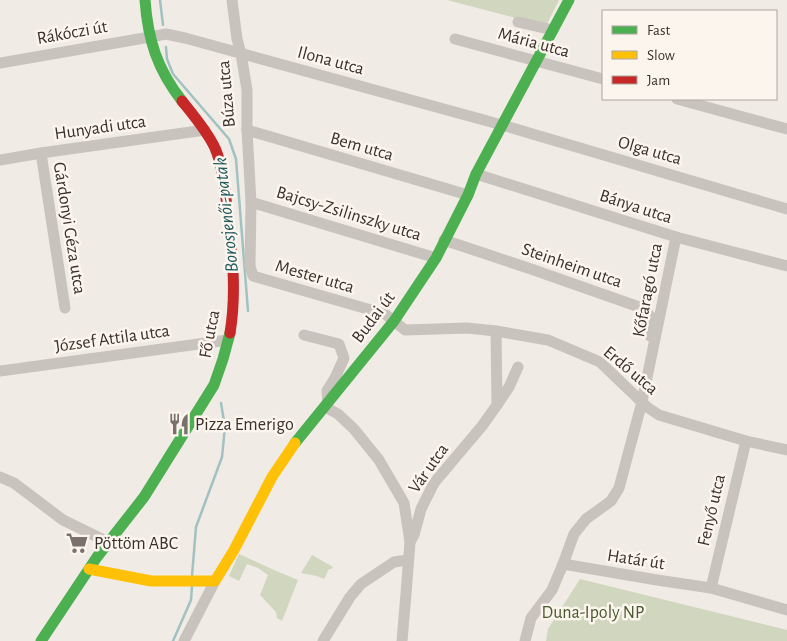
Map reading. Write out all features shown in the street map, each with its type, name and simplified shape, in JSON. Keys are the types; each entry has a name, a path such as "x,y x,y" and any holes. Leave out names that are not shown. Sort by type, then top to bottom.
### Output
{"street":[{"name":"Fő utca","path":"41,641 88,569 144,497 214,385 228,340 233,311 234,278 223,174 216,150 205,130 173,90 162,71 150,37 145,0"},
{"name":"Búza utca","path":"232,0 247,90 251,202 250,266 253,276"},
{"name":"Budai út","path":"184,641 214,581 234,550 272,477 295,443 394,322 436,258 468,195 476,174 569,0"},
{"path":"518,22 553,30"},
{"name":"Ilona utca","path":"150,37 166,34 185,38 502,125"},
{"name":"Rákóczi út","path":"0,63 150,37"},
{"name":"Mária utca","path":"455,39 602,79"},
{"path":"681,100 787,129"},
{"name":"Olga utca","path":"502,125 787,208"},
{"name":"Hunyadi utca","path":"0,160 205,130"},
{"name":"Bem utca","path":"247,130 468,195"},
{"name":"Gárdonyi Géza utca","path":"41,153 66,308"},
{"name":"Bánya utca","path":"476,174 676,237 787,266"},
{"name":"Bajcsy-Zsilinszky utca","path":"251,202 436,258"},
{"name":"Kőfaragó utca","path":"563,564 573,535 580,525 608,505 618,491 642,402 676,237"},
{"name":"Steinheim utca","path":"444,240 642,308 650,316 649,343 652,352"},
{"name":"Mester utca","path":"253,276 385,314 394,322"},
{"name":"Erdő utca","path":"394,322 405,330 467,328 548,340 600,362 652,411 662,416 787,450"},
{"path":"496,331 497,405"},
{"path":"304,334 339,344 344,358 327,391 326,405 354,429 379,460 404,503 410,542"},
{"name":"József Attila utca","path":"0,372 228,340"},
{"name":"Vár utca","path":"402,641 410,542 414,535 421,509 434,483 482,426 497,405 509,387 518,367"},
{"name":"Fenyő utca","path":"711,588 746,440"},
{"path":"0,477 14,483 63,520 108,542"},
{"path":"323,641 350,597 361,584 394,562 408,560"},
{"path":"525,641 531,618 552,590 563,564"},
{"name":"Határ út","path":"563,564 711,588 787,610"},
{"path":"88,569 151,581 214,581"}],"green space":[{"path":"447,0 559,0 546,26"},
{"path":"239,554 298,580 282,621 277,618 276,612 260,595 268,575 258,568 247,564 239,581 229,576"},
{"path":"312,555 333,567 329,569 324,579 301,573"},
{"name":"Duna-Ipoly NP","path":"580,579 787,630 787,641 546,641 548,629"}],"waterway":[{"name":"Borosjenői-patak","path":"160,0 163,25"},
{"name":"Borosjenői-patak","path":"166,47 167,59 173,74 229,139 236,159 248,311"},
{"name":"Borosjenői-patak","path":"192,576 196,527 222,457 225,427 221,403"},
{"name":"Borosjenői-patak","path":"173,641 191,600 192,586"}],"traffic: fast":[{"path":"145,0 146,15 155,54 166,77 182,101"},
{"path":"295,443 394,321 436,258 468,195 476,174 569,0"},
{"path":"41,641 97,557 144,497 214,385 230,333"}],"traffic: slow":[{"path":"89,569 151,581 215,581 234,550 272,477 295,443"}],"traffic: jam":[{"path":"182,101 212,142 222,170 233,271 230,333"}],"place":[{"name":"Pizza Emerigo","path":"179,424"},
{"name":"Pöttöm ABC","path":"77,543"}]}
